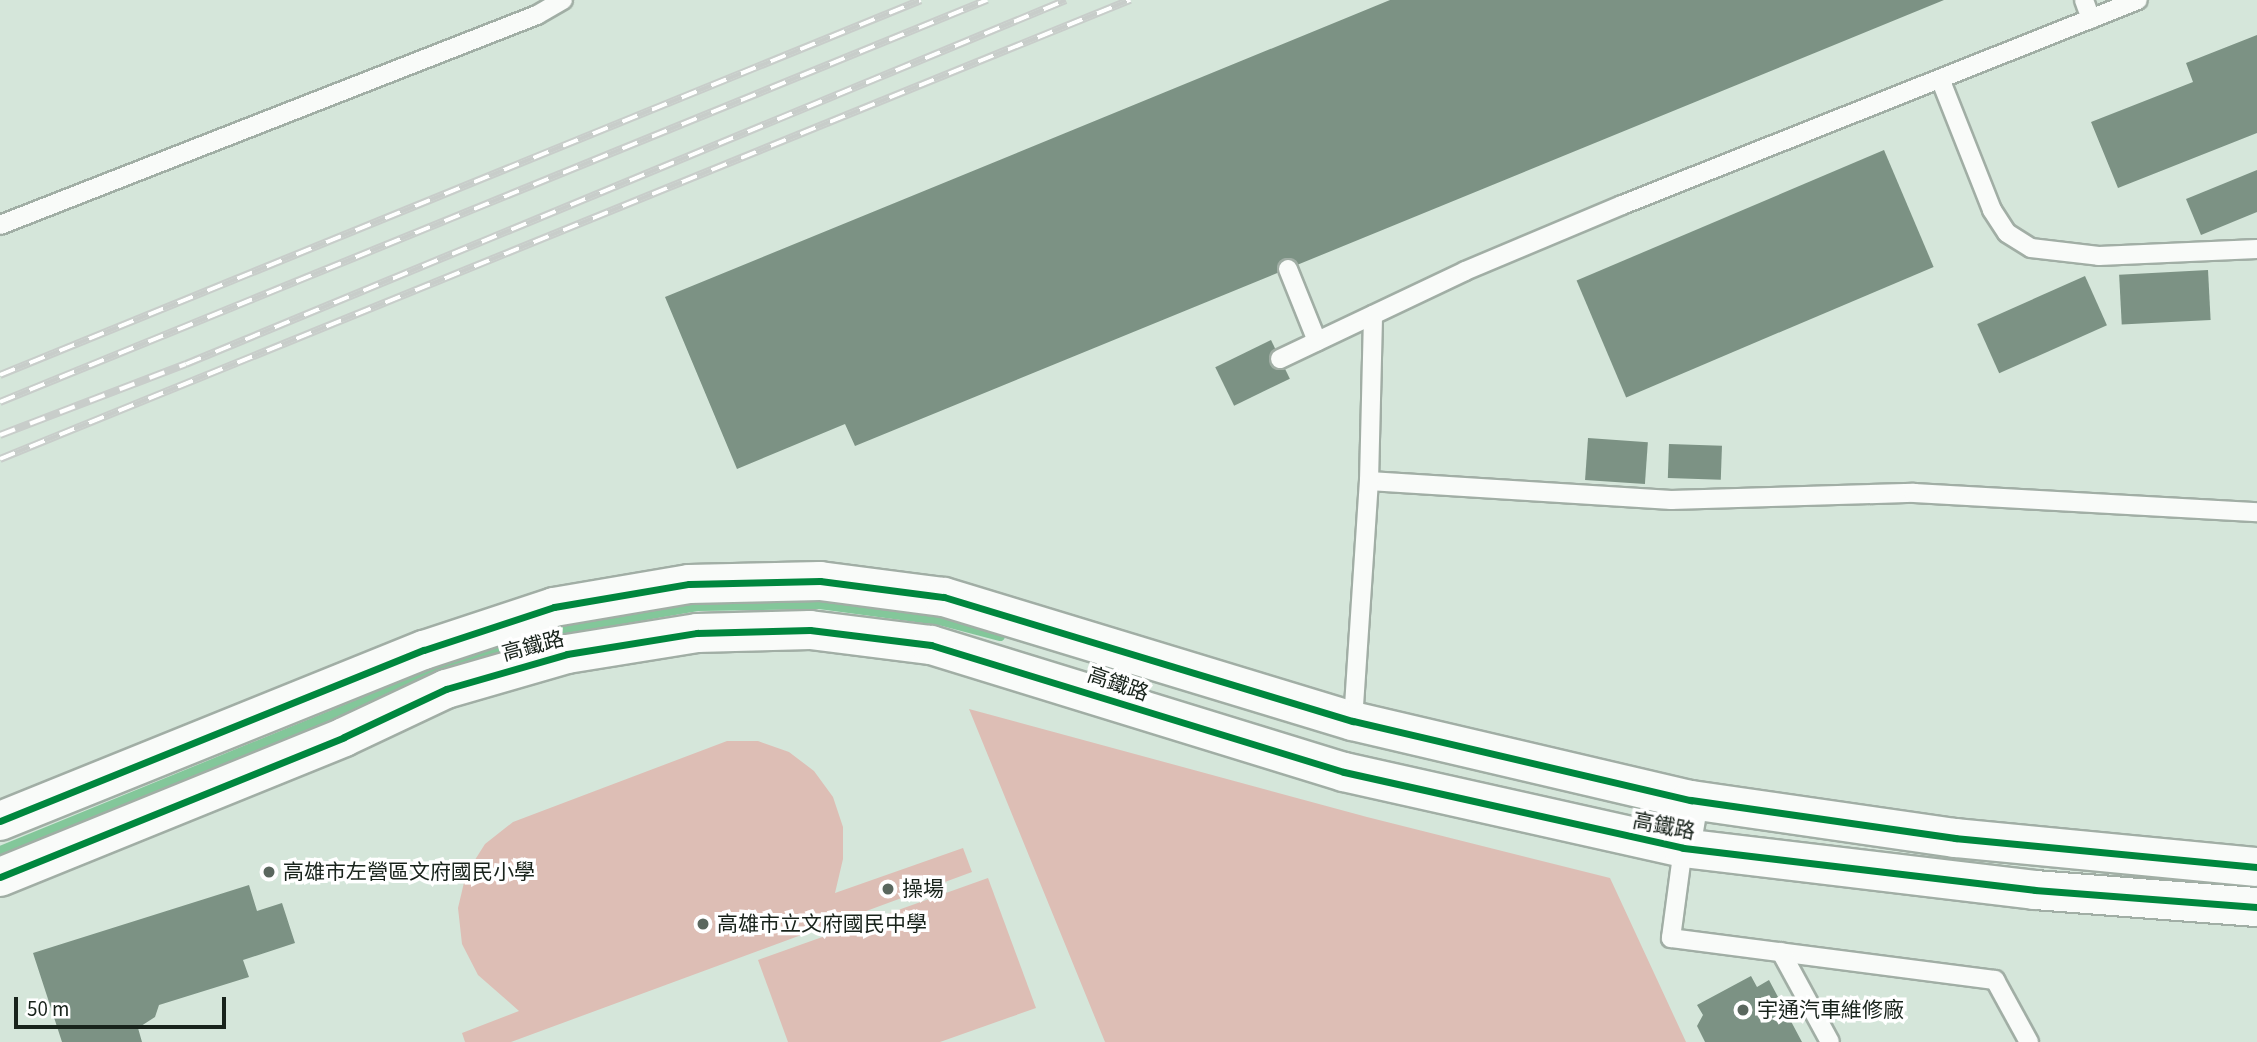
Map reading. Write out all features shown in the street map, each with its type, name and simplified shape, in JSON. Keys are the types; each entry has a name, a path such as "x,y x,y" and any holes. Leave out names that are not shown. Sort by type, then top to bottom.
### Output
{"street":[{"name":"高鐵路","path":"0,821 425,650 554,607 689,584 820,581 944,597 1353,721 1691,800 1955,838 2257,867"},
{"name":"高鐵路","path":"0,877 344,737 446,690 567,654 697,633 810,630 932,645 1344,772 1684,848 2035,890 2257,907"},
{"path":"1684,848 1691,800"}],"lane":[{"path":"0,225 537,15 563,0"},
{"path":"2084,0 2091,19"},
{"path":"1280,359 1622,205 1941,81 2138,0"},
{"path":"1941,81 1992,210 2007,233 2031,248 2099,256 2257,249"},
{"path":"1288,269 1317,341"},
{"path":"1353,721 1369,481 1373,315"},
{"path":"1369,481 1671,500 1914,493 2257,512"},
{"path":"1684,848 1671,938 1995,980 2029,1042"},
{"path":"1781,952 1830,1042"}],"shaded area":[{"path":"969,709 1367,817 1610,878 1686,1042 1105,1042"},
{"path":"727,741 758,741 789,752 814,771 833,797 843,827 843,859 835,893 963,848 972,872 511,1042 465,1042 462,1033 519,1011 478,975 462,944 458,908 466,874 485,844 513,822"},
{"path":"988,878 1036,1008 940,1042 788,1042 758,960"}],"building":[{"path":"1390,0 1944,0 855,446 845,424 737,469 665,297"},
{"path":"2257,35 2257,133 2118,188 2091,122 2193,82 2186,63"},
{"path":"1884,150 1934,267 1626,397 1577,281"},
{"path":"2257,170 2257,212 2201,235 2186,199"},
{"path":"2208,270 2211,320 2122,325 2119,275"},
{"path":"2085,276 2107,325 1999,373 1977,324"},
{"path":"1271,340 1290,379 1234,406 1215,367"},
{"path":"1588,438 1648,442 1645,484 1585,480"},
{"path":"1669,444 1722,446 1721,480 1668,478"},
{"path":"249,885 257,911 282,903 295,943 243,960 249,977 159,1005 155,1017 138,1028 142,1042 62,1042 33,953"},
{"name":"宇通汽車維修廠","path":"1751,976 1757,987 1769,980 1802,1042 1705,1042 1697,1026 1703,1015 1697,1005"}],"waterway":[{"path":"0,850 444,668 564,629 697,606 819,604 938,620 1000,636"}],"railway":[{"path":"0,375 921,0"},
{"path":"0,402 987,0"},
{"path":"0,435 186,364 1066,0"},
{"path":"0,459 1130,0"}],"cycle path":[{"path":"0,821 424,650 554,607 689,584 820,581 944,597 1353,721 1691,800 1955,838 2257,867"},
{"path":"0,877 344,737 446,689 567,654 697,633 810,630 931,645 1344,772 1683,848 2035,890 2257,907"}],"place":[{"name":"高雄市左營區文府國民小學","path":"269,872"},
{"name":"操場","path":"888,889"},
{"name":"高雄市立文府國民中學","path":"703,924"},
{"name":"宇通汽車維修廠","path":"1743,1010"}]}
